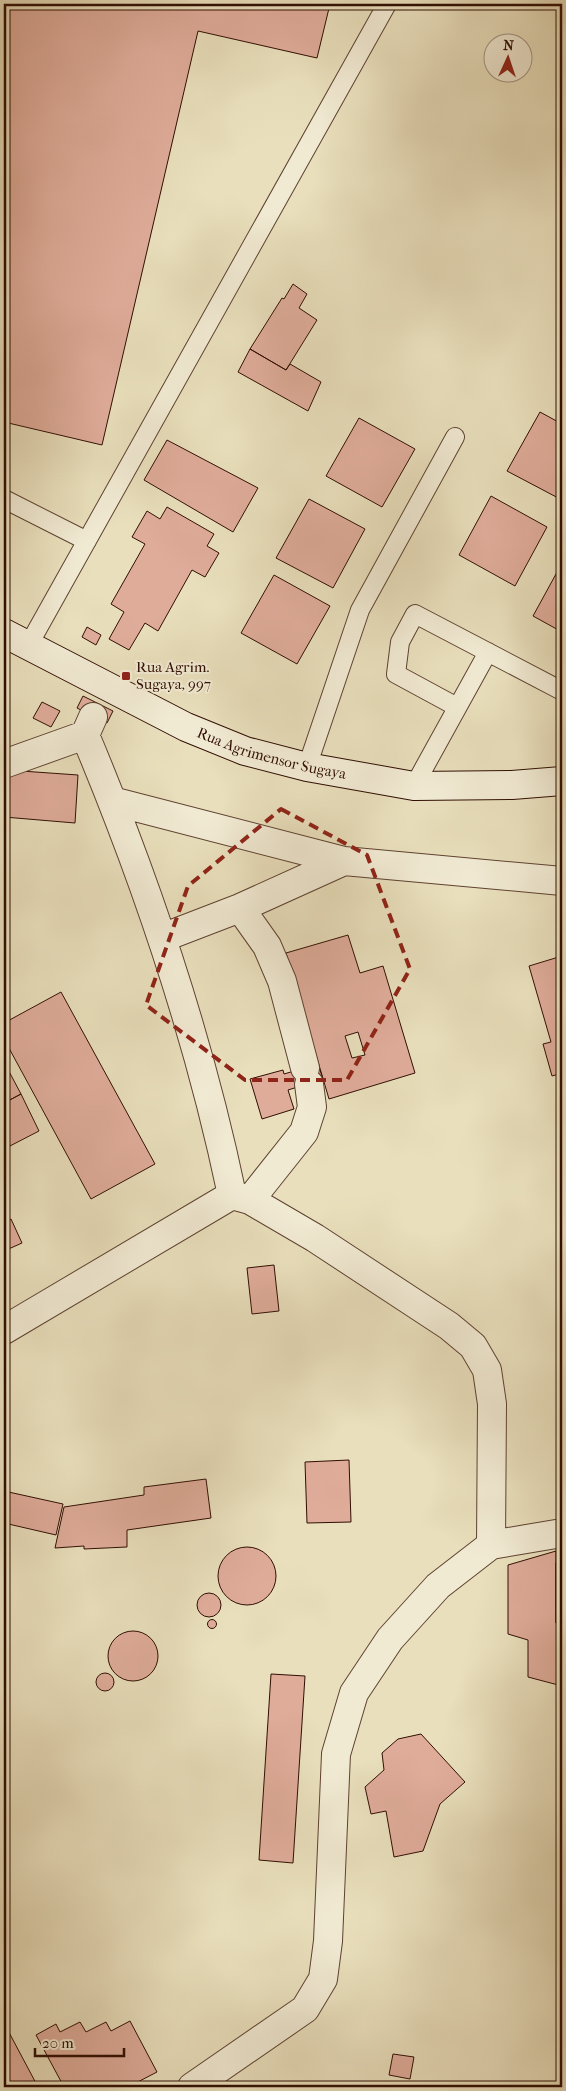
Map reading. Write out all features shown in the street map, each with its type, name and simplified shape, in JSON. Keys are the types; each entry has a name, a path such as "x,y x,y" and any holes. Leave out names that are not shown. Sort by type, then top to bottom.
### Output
{"street":[{"name":"Rua Agrimensor Sugaya","path":"4,633 28,646 96,711 186,727 245,751 307,767 414,786 512,785 562,781"},
{"path":"4,764 96,711 112,800 162,938 214,1115 241,1198 365,1270 449,1326 473,1346 488,1370 492,1404 491,1545"},
{"path":"112,800 344,861 562,881"},
{"path":"162,938 240,908 344,861"},
{"path":"4,1330 241,1198 304,1132 312,1107 307,1076 282,981 266,946 240,908"},
{"path":"192,2087 305,2009 323,1979 328,1941 336,1754 354,1693 390,1639 438,1586 491,1545 562,1533"}],"lane":[{"path":"28,646 387,4"},
{"path":"307,767 360,610 455,437"},
{"path":"4,499 87,541"},
{"path":"457,707 396,674 400,642 415,614 562,691"},
{"path":"414,786 488,652"}],"highlighted area":[{"path":"281,809 367,855 410,969 347,1080 245,1080 146,1005 188,886"}],"building":[{"path":"4,4 330,4 317,58 198,31 102,445 4,422"},
{"path":"293,284 307,294 299,308 317,320 286,370 250,349"},
{"path":"250,349 286,370 290,364 321,382 308,411 238,372"},
{"path":"540,412 562,424 562,500 507,471"},
{"path":"359,418 415,449 382,507 326,476"},
{"path":"167,440 258,488 233,532 144,480"},
{"path":"491,496 547,527 515,586 459,555"},
{"path":"309,499 365,529 333,588 276,558"},
{"path":"167,507 214,534 207,546 219,553 205,577 192,570 158,631 145,623 129,650 109,639 124,612 111,604 145,544 132,537 147,511 160,519"},
{"path":"562,563 562,632 533,616"},
{"path":"274,575 330,606 297,664 241,633"},
{"path":"87,627 101,635 96,645 82,637"},
{"path":"83,696 113,711 107,723 77,708"},
{"path":"42,702 60,711 51,727 33,718"},
{"path":"7,770 78,775 75,823 4,817"},
{"path":"348,935 360,973 383,966 415,1073 329,1099 286,953","holes":["358,1032 365,1055 352,1058 345,1036"]},
{"path":"562,956 562,1073 552,1076 543,1044 551,1042 529,966"},
{"path":"61,992 155,1164 91,1199 4,1039 4,1023"},
{"path":"4,1062 21,1094 4,1103"},
{"path":"318,1064 323,1079 288,1090 294,1109 262,1119 250,1079 283,1070 284,1074"},
{"path":"21,1094 39,1131 8,1147 4,1138 4,1103"},
{"path":"11,1219 22,1243 4,1251 4,1223"},
{"path":"274,1265 279,1311 252,1314 247,1268"},
{"path":"349,1460 351,1522 307,1523 305,1462"},
{"path":"206,1479 211,1518 127,1530 127,1547 84,1549 84,1546 55,1548 64,1507 144,1495 144,1487"},
{"path":"4,1491 63,1504 56,1535 4,1523"},
{"path":"241,1547 253,1547 268,1555 276,1570 276,1582 268,1597 253,1605 241,1605 226,1597 218,1582 218,1570 226,1555"},
{"path":"556,1551 556,1623 562,1624 562,1686 528,1677 528,1640 508,1634 508,1565"},
{"path":"562,1561 562,1624 556,1623 556,1563"},
{"path":"209,1593 214,1594 220,1600 220,1610 214,1616 209,1617 204,1616 198,1610 197,1605 198,1600 204,1594"},
{"path":"212,1619 217,1624 212,1629 207,1624"},
{"path":"128,1631 138,1631 151,1638 158,1651 158,1661 151,1674 138,1681 128,1681 119,1677 112,1670 108,1661 108,1651 112,1642 119,1635"},
{"path":"105,1673 111,1676 114,1682 111,1688 105,1691 99,1688 96,1682 99,1676"},
{"path":"271,1674 305,1676 293,1863 259,1860"},
{"path":"421,1734 465,1782 440,1804 423,1851 394,1857 386,1811 371,1814 365,1787 384,1770 382,1753 398,1739"},
{"path":"130,2021 157,2072 128,2087 64,2087 36,2035 56,2024 60,2032 80,2022 86,2032 106,2022 111,2031"},
{"path":"4,2023 38,2087 4,2087"},
{"path":"393,2054 414,2057 410,2079 389,2075"}],"place":[{"name":"Rua Agrim. Sugaya, 997","path":"126,676"}]}
